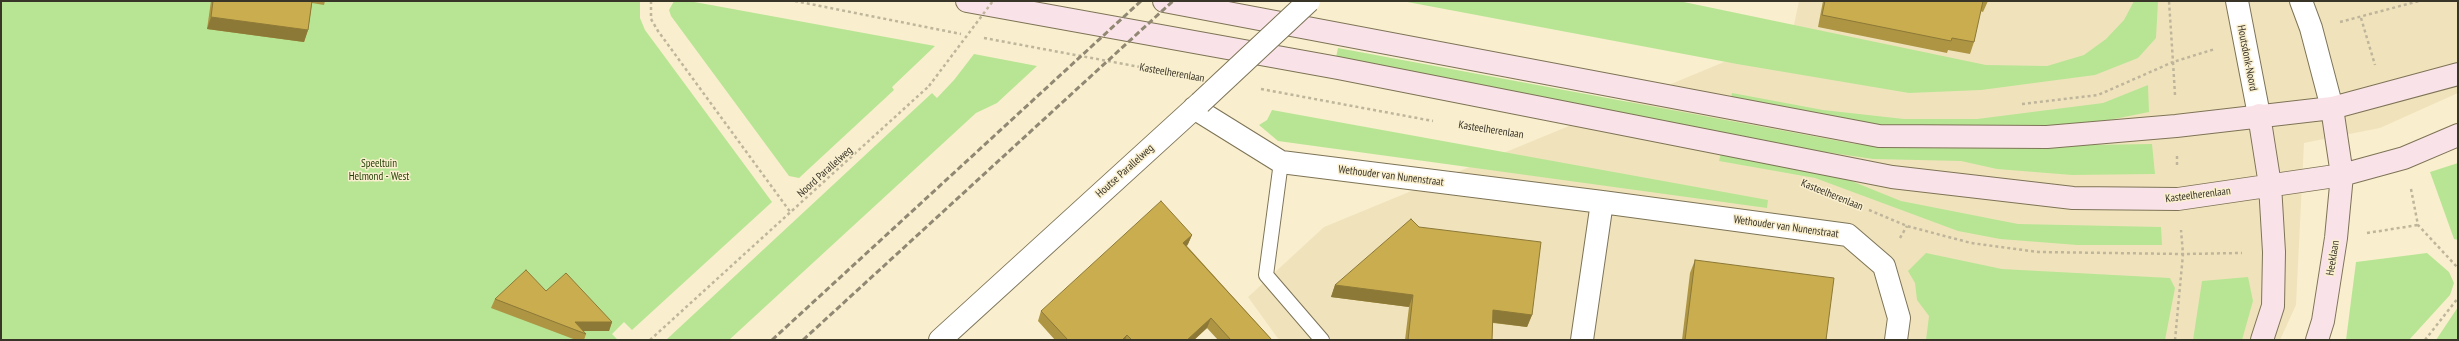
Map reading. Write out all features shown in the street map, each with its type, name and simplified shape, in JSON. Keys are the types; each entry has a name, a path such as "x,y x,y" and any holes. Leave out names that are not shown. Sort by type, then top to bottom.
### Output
{"main road":[{"name":"Kasteelherenlaan","path":"967,1 1338,68 1892,177 2073,198 2178,199 2270,185"},
{"path":"1164,1 1879,136 2047,137 2176,126 2259,115 2332,108 2458,74"},
{"name":"Heeklaan","path":"2317,340 2323,321 2336,238 2342,175 2332,108"},
{"path":"2259,115 2270,185 2274,252 2273,306 2262,340"},
{"path":"2270,185 2342,175 2404,158 2458,135"}],"street":[{"name":"Houtse Parallelweg","path":"940,340 1197,106 1309,1"},
{"name":"Houtsdonk-Noord","path":"2237,1 2259,115"},
{"path":"2301,1 2311,28 2332,108"},
{"name":"Wethouder van Nunenstraat","path":"1197,106 1281,162 1602,202 1848,235 1884,266 1899,318 1896,340"},
{"path":"1582,340 1602,202"}],"lane":[{"path":"1281,162 1266,275 1322,340"}],"path":[{"path":"651,1 651,19 658,31 791,213"},
{"path":"795,1 972,36"},
{"name":"Noord Parallelweg","path":"650,340 929,86 993,1"},
{"path":"2015,104 2098,95 2173,62 2169,1"},
{"path":"2361,18 2419,1"},
{"name":"Kasteelherenlaan","path":"980,37 1191,77"},
{"path":"1254,88 1434,121"},
{"name":"Kasteelherenlaan","path":"1865,208 1906,226 1971,243 2038,252 2183,254 2175,340"},
{"path":"2418,225 2458,268"},
{"path":"2425,340 2458,298"}],"shaded area":[{"path":"1799,1 2458,1 2458,93 2380,128 2304,143 2296,305 2280,340 1279,340 1248,297 1324,227 1792,34"}],"green space":[{"name":"Speeltuin Helmond - West","path":"1,1 640,1 640,18 645,30 772,202 632,330 624,322 612,334 618,340 1,340"},
{"path":"674,1 689,1 935,46 892,87 894,90 799,178 789,176 671,16 669,10"},
{"path":"1402,1 1679,1 1986,65 2047,66 2084,55 2106,39 2124,20 2134,1 2158,1 2156,38 2138,58 2095,75 1981,90 1909,93 1737,64"},
{"path":"1338,48 1855,144 1909,148 2152,144 2155,174 2072,175 1997,169 1961,161 1873,159 1819,151 1335,62"},
{"path":"974,54 1037,66 997,103 976,113 729,340 666,340 932,93 937,98 954,80"},
{"path":"2148,85 2149,112 2074,127 1865,125 1730,102 1732,93 1823,110 1904,119 1977,119 2103,103"},
{"path":"1272,110 1768,200 1767,208 1278,141 1259,125 1267,120"},
{"path":"1721,153 1839,176 1901,201 2018,224 2161,227 2162,245 2077,245 2000,239 1958,231 1815,178 1719,161"},
{"path":"2458,163 2458,240 2454,239 2430,172"},
{"path":"1926,253 2002,269 2170,278 2175,288 2165,340 1926,340 1929,316 1917,300 1915,283 1908,271"},
{"path":"2427,253 2449,272 2454,283 2450,295 2409,340 2346,340 2356,262"},
{"path":"2248,277 2253,301 2242,340 2193,340 2202,281"},
{"path":"2458,307 2458,340 2436,340"}],"building":[{"path":"213,1 312,1 308,30 211,17"},
{"path":"1825,1 1983,1 1974,42 1952,38 1951,41 1822,15"},
{"path":"1161,201 1192,235 1183,243 1272,340 1231,340 1211,318 1187,340 1132,340 1127,335 1122,340 1068,340 1041,311"},
{"path":"1411,219 1419,227 1541,242 1532,315 1493,310 1492,340 1408,340 1413,295 1335,285"},
{"path":"1695,260 1834,278 1826,340 1685,340"},
{"path":"526,270 546,291 566,273 612,322 575,322 586,334 495,299"}],"railway":[{"path":"772,340 1141,1"},
{"path":"803,340 1173,1"}]}
